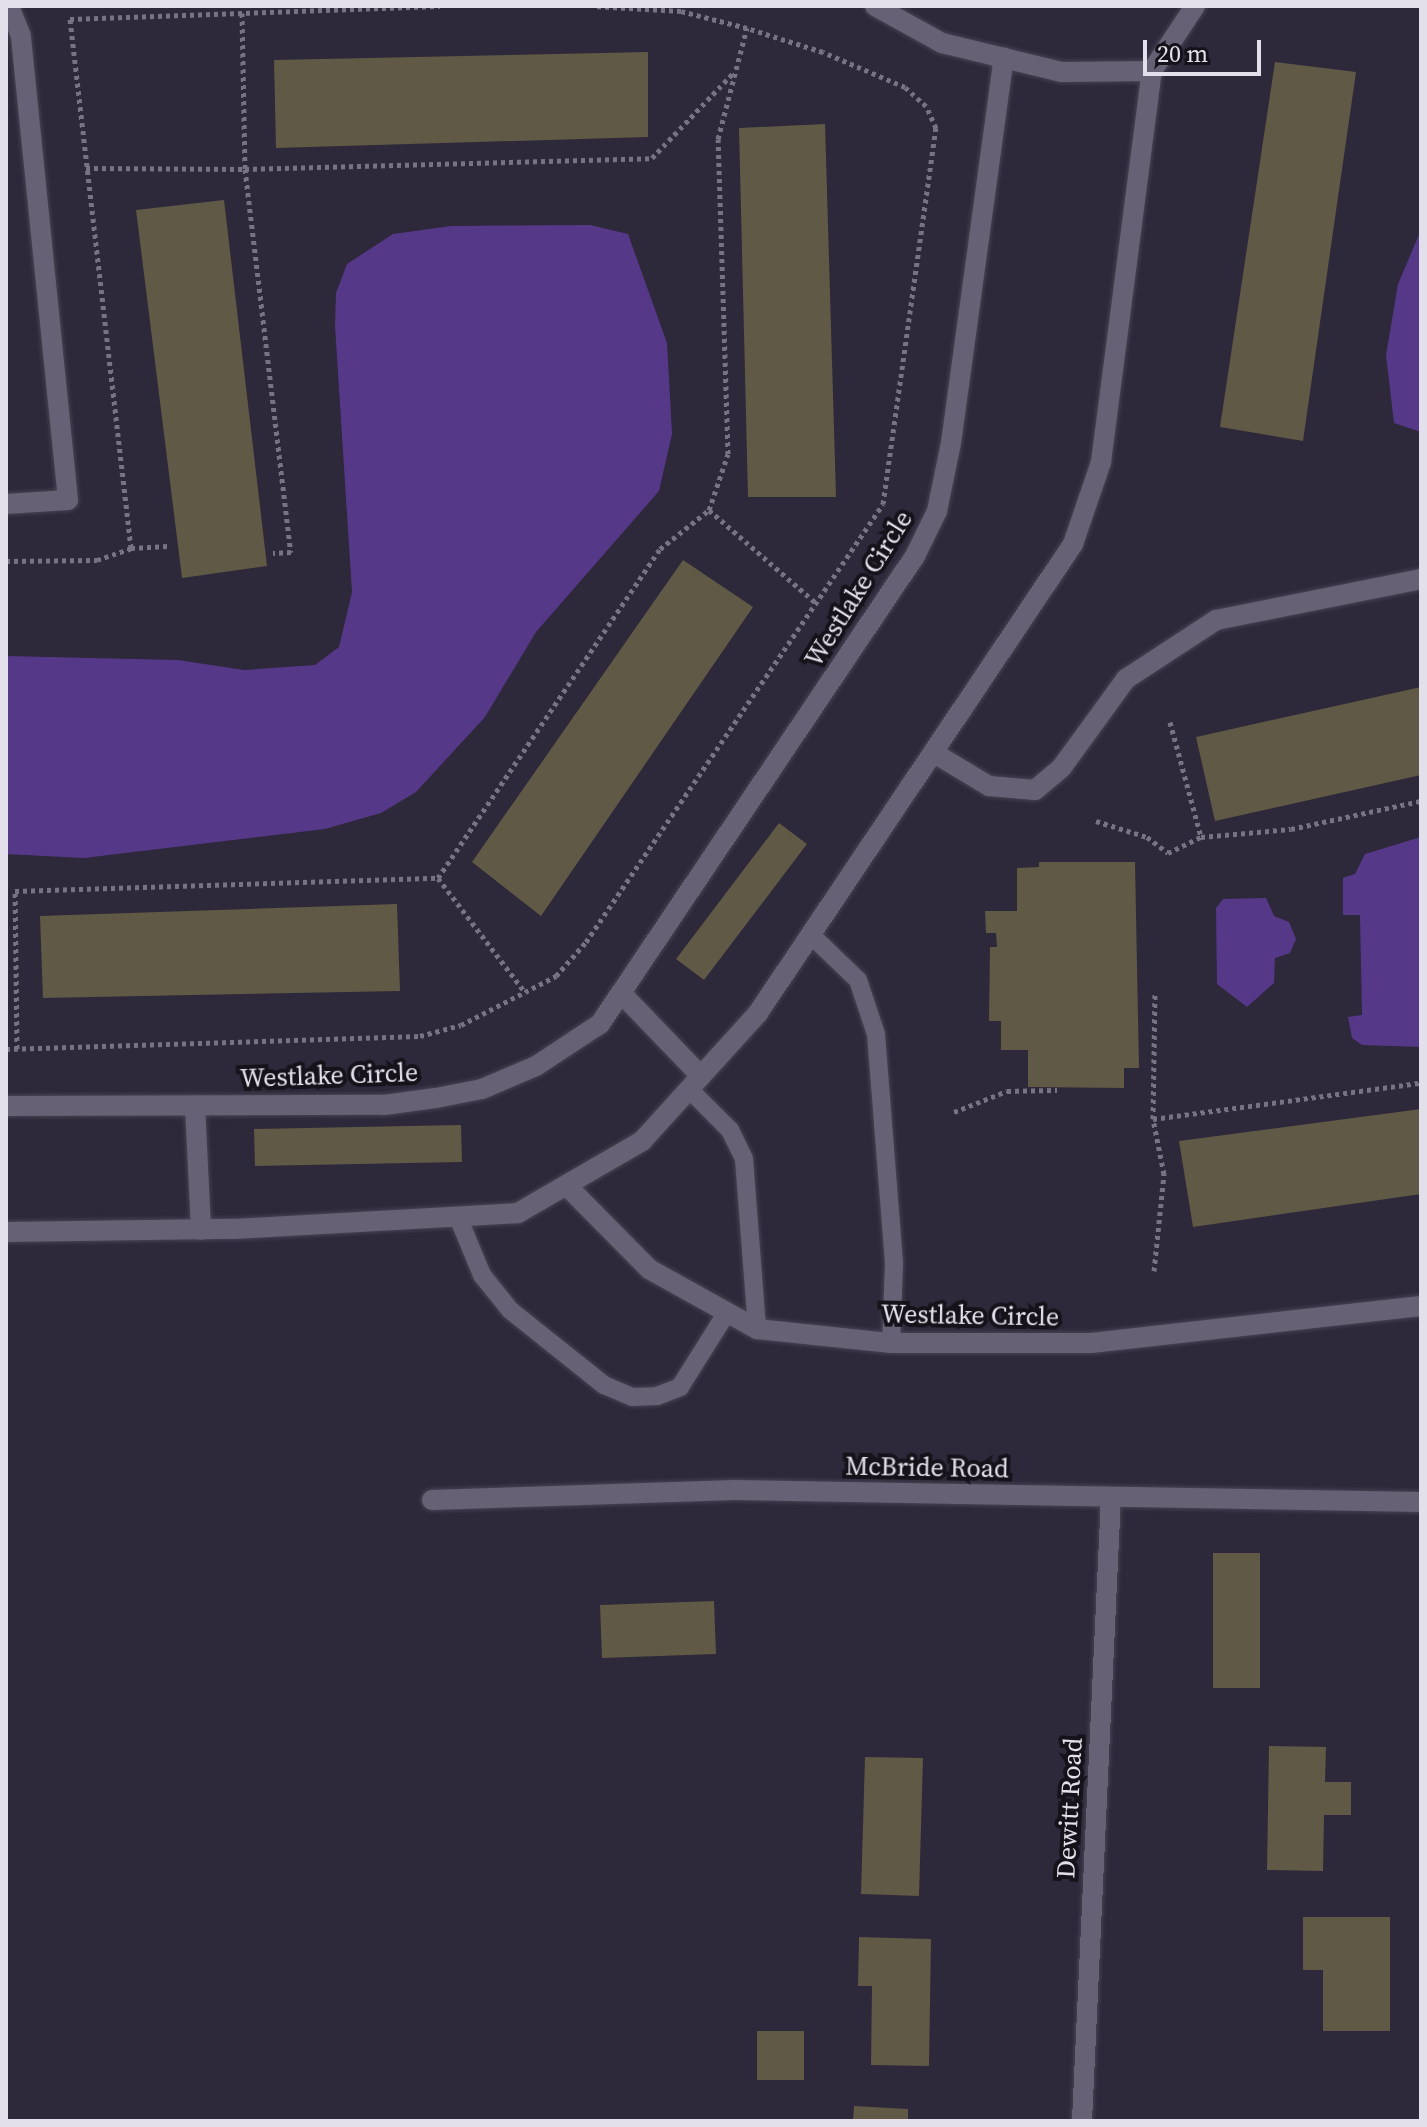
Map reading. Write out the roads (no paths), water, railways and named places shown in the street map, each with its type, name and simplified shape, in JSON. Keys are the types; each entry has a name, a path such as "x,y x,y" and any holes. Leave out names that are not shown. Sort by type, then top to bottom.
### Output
{"street":[{"path":"6,504 68,500 21,36 9,6"},
{"path":"875,6 942,43 1062,72 1152,71"},
{"path":"6,1232 201,1230 518,1213 642,1141 758,1013 1073,544 1101,462 1152,71 1195,6"},
{"name":"Westlake Circle","path":"6,1106 384,1105 482,1089 568,1050 600,1024 915,556 937,511 951,443 1004,58"},
{"path":"934,753 989,786 1035,790 1062,767 1126,679 1216,620 1421,579"},
{"path":"622,994 695,1082"},
{"path":"195,1106 201,1230"},
{"name":"Westlake Circle","path":"567,1186 649,1269 757,1329 891,1343 1091,1343 1421,1306"},
{"name":"McBride Road","path":"432,1500 735,1490 1421,1502"},
{"name":"Dewitt Road","path":"1082,2121 1111,1497"}],"lane":[{"path":"811,935 858,980 876,1034 894,1263 891,1343"},
{"path":"695,1082 730,1130 744,1159 757,1329"},
{"path":"458,1217 482,1275 510,1310 604,1385 632,1397 657,1396 680,1387 727,1312"}]}
